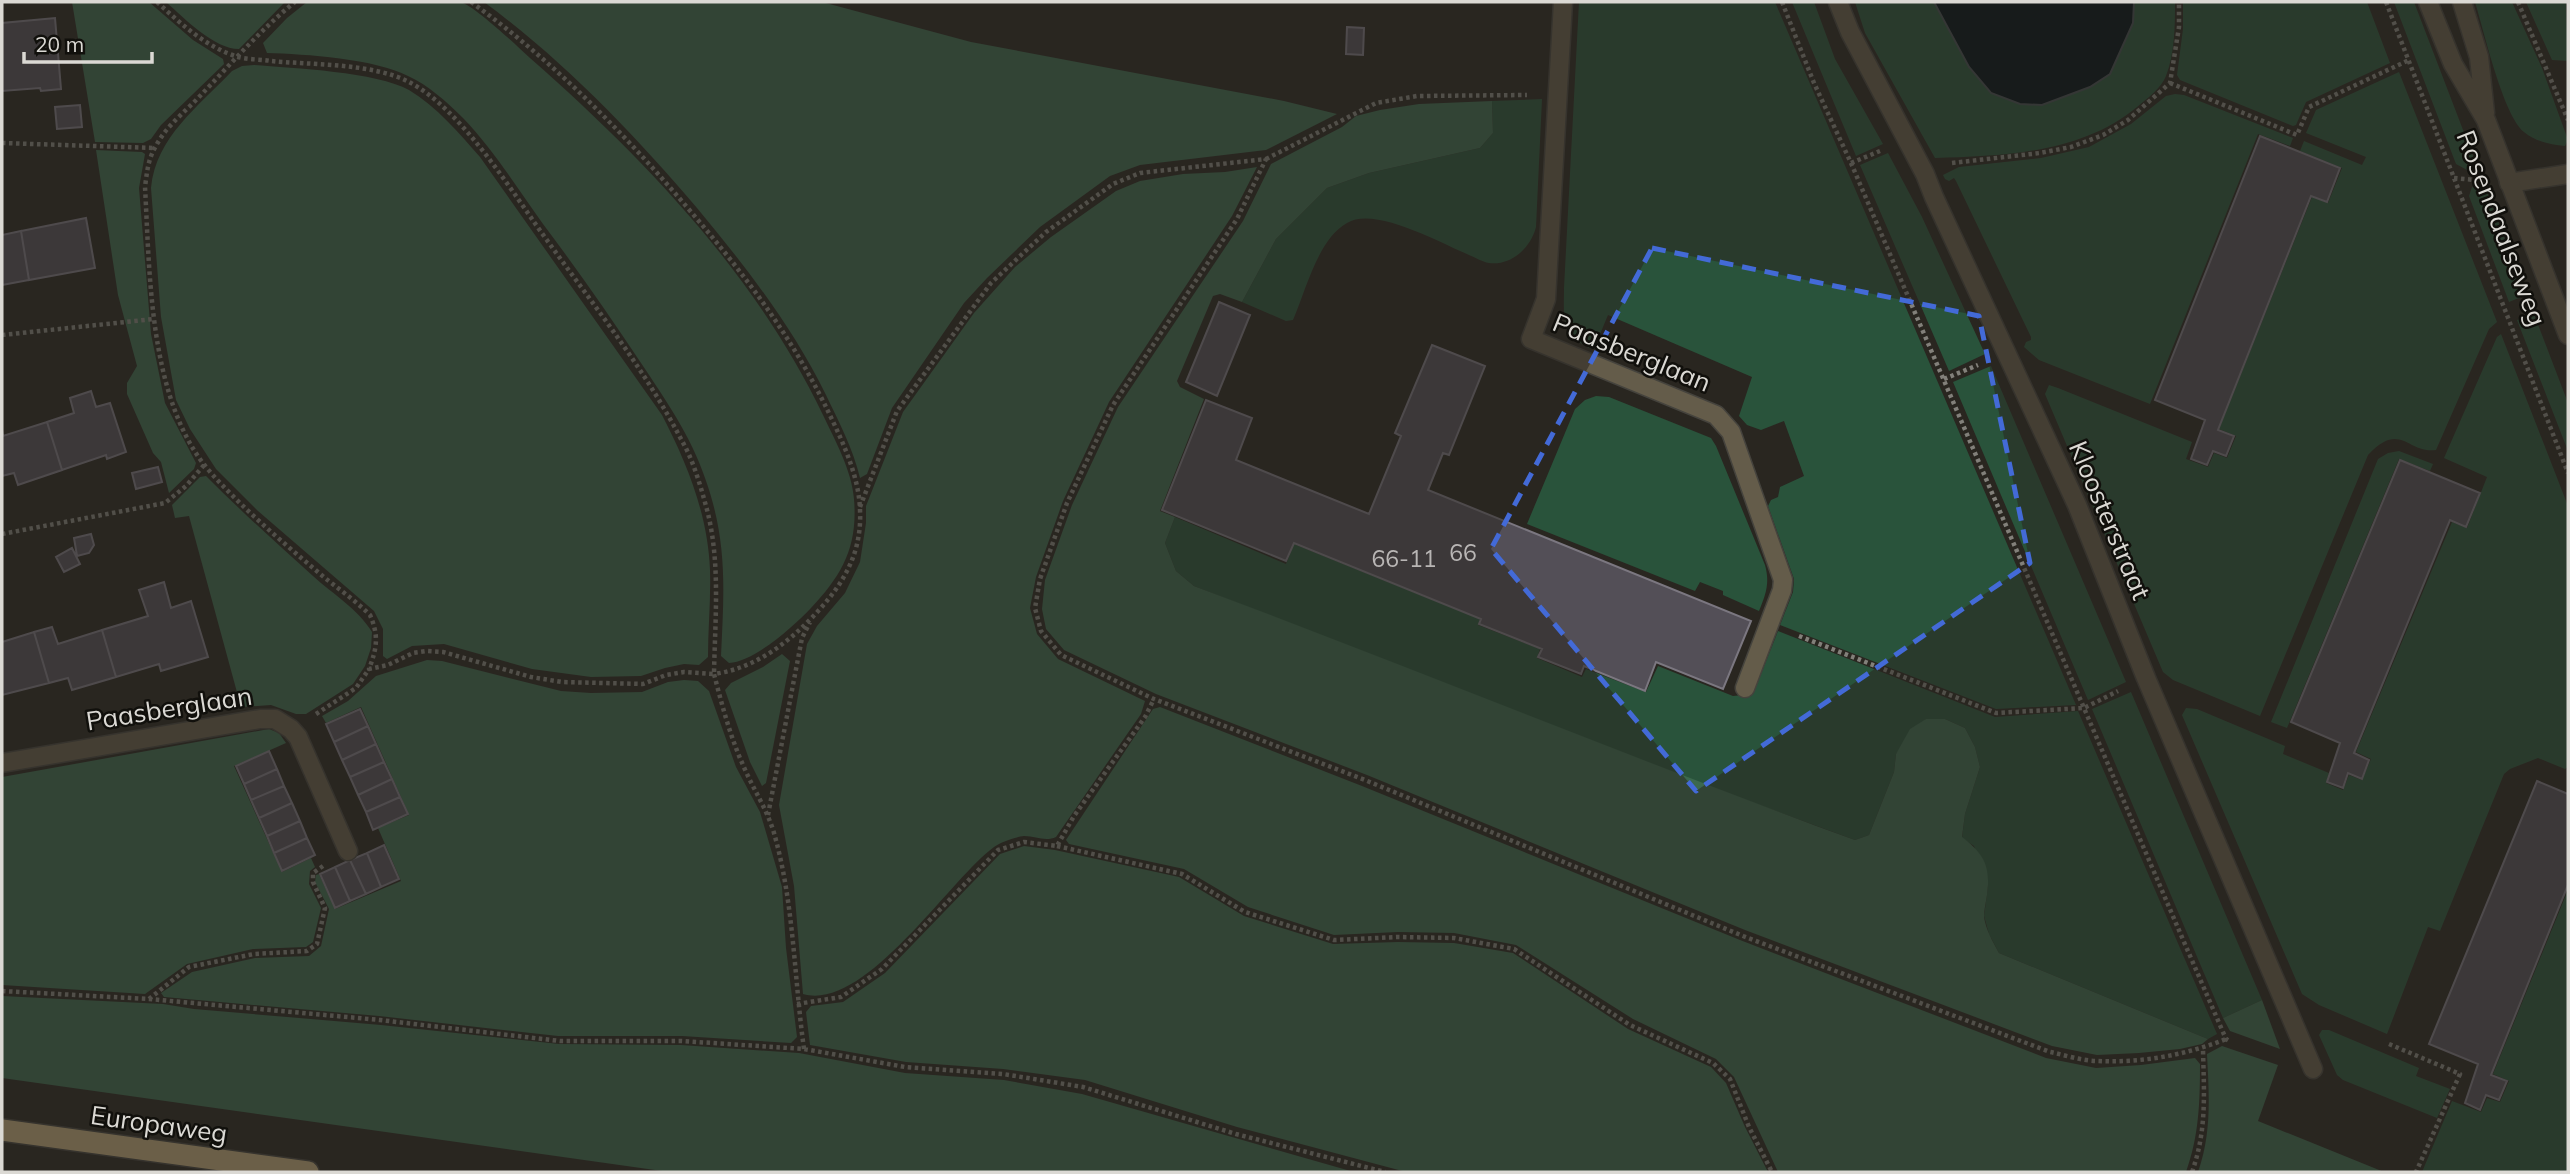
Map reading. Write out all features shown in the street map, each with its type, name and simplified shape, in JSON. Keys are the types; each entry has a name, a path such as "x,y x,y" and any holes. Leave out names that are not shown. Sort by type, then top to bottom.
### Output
{"highway":[{"name":"Europaweg","path":"2,1130 309,1172"}],"street":[{"name":"Paasberglaan","path":"1563,2 1546,299 1531,339 1716,415 1731,432 1783,580 1782,590 1745,688"},
{"name":"Kloosterstraat","path":"1838,2 1850,32 1925,174 2077,505 2146,678 2313,1069"},
{"name":"Rosendaalseweg","path":"2428,2 2453,64 2486,120 2568,335"},
{"name":"Rosendaalseweg","path":"2462,2 2479,57 2486,120"},
{"path":"2509,183 2568,174"},
{"name":"Paasberglaan","path":"2,763 260,719 275,719 291,729"},
{"path":"291,729 298,737 348,851"}],"path":[{"path":"157,2 197,36 237,57 368,70 408,82 429,96 484,153 667,412 684,445 706,506 716,567 714,674 727,723 743,766 768,816 787,886 797,1004 804,1049"},
{"path":"291,729 356,688 369,669 377,649 377,631 370,615 254,516 205,464 183,430 170,401 155,319 145,187 147,166 165,130 295,2"},
{"path":"369,669 426,651 443,652 531,677 562,682 643,684 666,675 684,672 714,674 737,671 760,659 811,618 839,588 854,559 860,523 860,507 851,466 837,430 806,367 770,310 738,267 618,129 530,49 471,2"},
{"path":"1266,159 1237,219 1113,405 1067,503 1040,579 1035,608 1041,631 1061,655 1154,699 1365,780 1743,936 2050,1052 2097,1062 2183,1055 2229,1040 1851,163 1814,83 1782,2"},
{"path":"1925,174 1955,162 2040,153 2087,142 2128,120 2170,83 2179,27 2179,2"},
{"name":"Rosendaalseweg","path":"2386,2 2568,473"},
{"path":"2518,2 2568,120"},
{"path":"2170,83 2297,135 2309,107 2409,60"},
{"path":"860,507 897,411 991,283 1046,232 1114,184 1140,173 1266,159 1376,103 1417,96 1558,94"},
{"path":"2,143 155,148"},
{"path":"2,335 155,319"},
{"path":"2,534 165,503 186,486 205,464"},
{"path":"768,816 802,638 811,618"},
{"path":"1768,624 1996,713 2084,708 2146,678"},
{"path":"1057,846 1074,816 1145,717 1154,699"},
{"path":"797,1004 841,997 882,969 998,850 1024,842 1057,846 1182,874 1245,912 1334,940 1454,938 1514,949 1630,1025 1713,1063 1730,1079 1772,1172"},
{"path":"149,999 189,967 254,954 307,951 317,944 325,908 313,882 313,873 348,851"},
{"path":"2,991 149,999 380,1020 560,1041 682,1041 804,1049 905,1068 1003,1074 1083,1087 1236,1134 1385,1172"},
{"path":"2389,1044 2460,1074 2416,1172"},
{"path":"2192,1172 2205,1117 2203,1048"}],"highlighted area":[{"path":"1652,248 1979,316 2030,563 1696,791 1491,549"}],"green space":[{"path":"450,1 466,5 506,36 615,137 656,178 731,267 796,364 842,456 853,488 855,516 846,559 831,584 811,608 773,642 739,661 729,663 721,656 721,545 712,501 692,447 668,404 605,310 474,130 430,89 394,70 340,58 267,53 263,43 307,2"},
{"path":"72,2 149,2 193,40 223,59 224,64 161,125 151,139 143,143 95,142"},
{"path":"166,2 285,2 239,49 229,48 210,38"},
{"path":"484,2 822,2 971,42 1284,101 1337,114 1266,150 1140,165 1110,176 1040,227 964,303 892,408 867,474 860,478 845,436 813,370 783,321 733,252 623,125 570,73"},
{"path":"1579,2 1775,2 2076,705 1996,709 1780,625 1793,592 1794,579 1768,506 1771,500 1778,497 1780,487 1804,476 1784,421 1761,430 1747,425 1739,416 1752,377 1608,315 1595,346 1589,348 1568,330 1564,316 1564,288"},
{"path":"1792,2 1814,2 1835,59 1883,144 1856,156"},
{"path":"1855,2 1934,2 1969,67 2020,104 2042,105 2090,87 2133,23 2134,2 2175,2 2173,49 2166,76 2158,89 2115,122 2092,134 2067,143 2015,153 1935,158 1865,33"},
{"path":"2183,2 2367,2 2390,63 2306,102 2296,125 2293,126 2180,80 2177,75 2183,29"},
{"path":"2394,2 2414,2 2478,169 2467,170 2456,164"},
{"path":"2475,2 2512,2 2542,68 2568,140 2565,146 2533,138 2516,123 2502,91"},
{"path":"2526,2 2566,2 2568,61 2552,60"},
{"path":"242,66 334,72 395,84 429,104 480,157 662,415 680,452 701,509 708,550 708,657 699,665 684,664 641,676 591,677 532,669 444,644 412,646 387,659 383,656 383,629 374,611 258,511 216,469 190,429 176,400 161,317 151,188 161,153 181,124 232,71"},
{"path":"2399,72 2497,322 2489,329 2436,450 2418,448 2396,439 2379,445 2368,455 2260,716 2173,680 2163,672 2045,394 2049,385 2192,442 2186,459 2208,467 2214,453 2227,458 2236,436 2219,429 2312,197 2328,203 2342,168 2300,151 2304,141 2362,165 2366,157 2306,133 2316,110"},
{"path":"2184,95 2293,138 2290,146 2258,134 2150,404 2039,360 2024,347 2031,337 1956,181 1954,178 1949,181 1943,175 1959,167 2041,158 2089,147 2131,124 2166,96"},
{"path":"1542,99 1536,227 1530,241 1519,254 1497,263 1486,262 1408,228 1374,219 1359,219 1347,223 1328,241 1314,266 1293,320 1286,321 1242,302 1276,239 1327,188 1369,173 1480,148 1493,133 1492,101"},
{"path":"1492,101 1493,133 1480,148 1369,173 1327,188 1276,239 1242,302 1220,294 1213,296 1177,381 1180,387 1204,399 1160,511 1175,517 1165,543 1176,571 1194,586 1855,840 1869,835 1894,772 1896,754 1910,729 1926,719 1945,719 1965,728 1975,747 1980,767 1965,814 1962,837 1981,855 1987,868 1984,917 1999,953 2208,1039 2202,1044 2180,1049 2097,1055 2052,1046 1745,930 1367,775 1156,694 1064,650 1046,629 1042,609 1045,580 1072,505 1118,407 1243,221 1271,164 1342,127 1356,116 1419,104"},
{"path":"96,150 145,154 139,188 151,334 165,403 196,463 194,469 169,493 161,462 153,453 127,394 127,383 137,366 118,295"},
{"path":"1888,153 1922,217 1985,354 1949,371 1860,165"},
{"path":"1257,167 1232,216 1109,402 1063,501 1036,577 1030,608 1037,634 1058,659 1145,701 1141,714 1056,837 1044,839 1024,836 997,845 975,864 905,940 879,964 853,983 827,994 803,994 794,886 779,805 807,644 817,626 845,593 860,562 866,506 903,412 974,313 1015,267 1051,237 1116,191 1140,181"},
{"path":"2472,187 2485,187 2526,295 2509,302 2469,196"},
{"path":"2534,314 2568,403 2568,451 2517,320"},
{"path":"2501,334 2568,506 2568,767 2565,769 2538,758 2504,774 2440,931 2428,927 2387,1034 2319,1005 2302,994 2182,715 2186,708 2197,709 2285,746 2283,754 2329,773 2326,783 2343,790 2349,775 2362,780 2371,759 2356,752 2452,522 2467,528 2487,477 2444,458 2497,337"},
{"path":"1991,366 2126,682 2088,700 1953,382"},
{"path":"1596,396 1609,397 1711,438 1765,565 1766,588 1759,611 1700,582 1695,591 1527,524 1575,409 1585,400"},
{"path":"2399,451 2433,464 2430,471 2399,459 2287,728 2271,722 2378,459"},
{"path":"206,476 286,552 352,609 372,632 371,648 365,666 353,684 306,714 296,714 271,705 241,707 189,516 175,518 172,505 200,477"},
{"path":"1175,517 1286,564 1294,544 1480,619 1478,625 1540,649 1537,658 1582,677 1586,669 1646,692 1658,666 1733,696 1753,694 1778,631 1995,717 2078,711 2217,1034 2208,1039 1999,953 1989,934 1984,916 1988,887 1974,846 1962,838 1965,814 1980,767 1975,747 1965,728 1945,719 1926,719 1896,754 1894,772 1869,835 1855,840 1710,787 1194,586 1176,571 1165,543"},
{"path":"782,654 790,661 766,783 762,786 750,762 725,690 731,683"},
{"path":"427,660 442,661 561,691 642,692 668,682 684,680 698,681 709,691 736,767 760,812 782,887 797,1037 791,1043 682,1036 558,1036 379,1016 164,997 161,993 192,972 255,958 309,956 321,946 329,909 315,882 316,875 319,874 335,909 401,881 378,828 409,815 361,707 326,723 322,716 348,701 376,676"},
{"path":"2131,692 2262,1000 2223,1018 2092,709"},
{"path":"1160,707 1740,940 2046,1058 2096,1068 2195,1058 2200,1064 2199,1105 2194,1145 2186,1172 1778,1172 1734,1077 1716,1059 1633,1019 1516,945 1454,933 1334,935 1248,907 1184,869 1069,844 1066,840 1153,709"},
{"path":"269,729 279,733 286,743 234,766 282,872 311,858 315,867 310,871 309,884 321,908 313,942 306,947 253,949 187,964 145,994 2,985 2,777"},
{"path":"1024,846 1055,850 1179,877 1244,916 1333,944 1454,943 1513,953 1628,1029 1711,1067 1726,1083 1768,1172 1406,1172 1237,1127 1085,1080 1003,1069 906,1062 810,1045 806,1012 811,1006 843,1002 885,973 1000,854"},
{"path":"2568,890 2568,1172 2422,1172 2452,1101 2481,1112 2487,1098 2500,1102 2509,1081 2493,1074"},
{"path":"2,996 163,1004 559,1044 681,1045 799,1053 905,1073 1004,1080 1082,1094 1354,1172 669,1172 2,1078"},
{"path":"2262,1000 2280,1049 2230,1031 2223,1018"},
{"path":"2322,1030 2329,1030 2419,1068 2416,1076 2450,1089 2437,1118 2343,1080 2337,1075 2319,1035"},
{"path":"2222,1046 2278,1065 2258,1121 2384,1172 2198,1172 2208,1128 2207,1054"}],"shaded area":[{"path":"1934,2 2134,2 2133,23 2110,74 2090,87 2042,105 2020,104 1991,93 1969,67"}],"building":[{"path":"55,18 61,89 2,91 2,23"},
{"path":"1347,27 1364,28 1363,55 1346,54"},
{"path":"80,105 82,127 57,129 55,107"},
{"path":"2260,136 2340,168 2327,202 2311,196 2218,430 2234,436 2226,456 2213,451 2207,465 2191,459 2205,420 2155,400"},
{"path":"86,218 95,268 29,280 21,231"},
{"path":"21,231 29,280 2,285 2,235"},
{"path":"1219,302 1250,315 1217,396 1186,382"},
{"path":"1432,345 1485,366 1449,455 1443,453 1428,490 1751,621 1723,689 1656,662 1645,691 1584,666 1581,674 1538,657 1542,649 1479,624 1481,619 1294,543 1286,561 1162,510 1206,400 1252,418 1236,460 1369,514 1401,436 1395,433"},
{"path":"91,391 96,407 110,403 126,452 107,459 106,455 62,470 47,422 74,413 70,398"},
{"path":"47,422 62,470 18,485 14,473 2,476 2,430 3,436"},
{"path":"2400,460 2480,493 2466,527 2450,520 2354,753 2369,760 2362,779 2348,773 2343,788 2327,782 2340,743 2291,722"},
{"path":"158,467 162,482 136,489 132,473"},
{"path":"91,534 94,545 89,553 77,556 74,538"},
{"path":"72,548 80,564 64,572 56,557"},
{"path":"164,582 171,608 191,601 208,657 161,671 159,664 116,677 102,630 148,616 139,590"},
{"path":"52,627 58,644 102,630 116,677 72,690 68,678 49,683 34,632"},
{"path":"34,632 49,683 2,695 2,642"},
{"path":"360,709 368,726 334,742 326,724"},
{"path":"368,726 376,744 342,760 334,742"},
{"path":"376,744 384,762 350,777 342,760"},
{"path":"269,751 277,769 244,784 236,766"},
{"path":"384,762 392,779 358,795 350,777"},
{"path":"277,769 284,786 251,800 244,784"},
{"path":"392,779 400,797 366,812 358,795"},
{"path":"2537,781 2568,794 2568,885 2491,1075 2507,1081 2499,1100 2486,1095 2480,1110 2465,1103 2478,1064 2429,1044"},
{"path":"284,786 292,803 259,818 251,800"},
{"path":"400,797 408,814 373,830 366,812"},
{"path":"292,803 300,821 267,836 259,818"},
{"path":"300,821 307,838 274,853 267,836"},
{"path":"307,838 315,855 282,871 274,853"},
{"path":"384,845 399,879 381,887 367,853"},
{"path":"367,853 381,887 366,894 350,860"},
{"path":"350,860 366,894 350,901 335,867"},
{"path":"335,867 350,901 335,908 320,874"}]}
